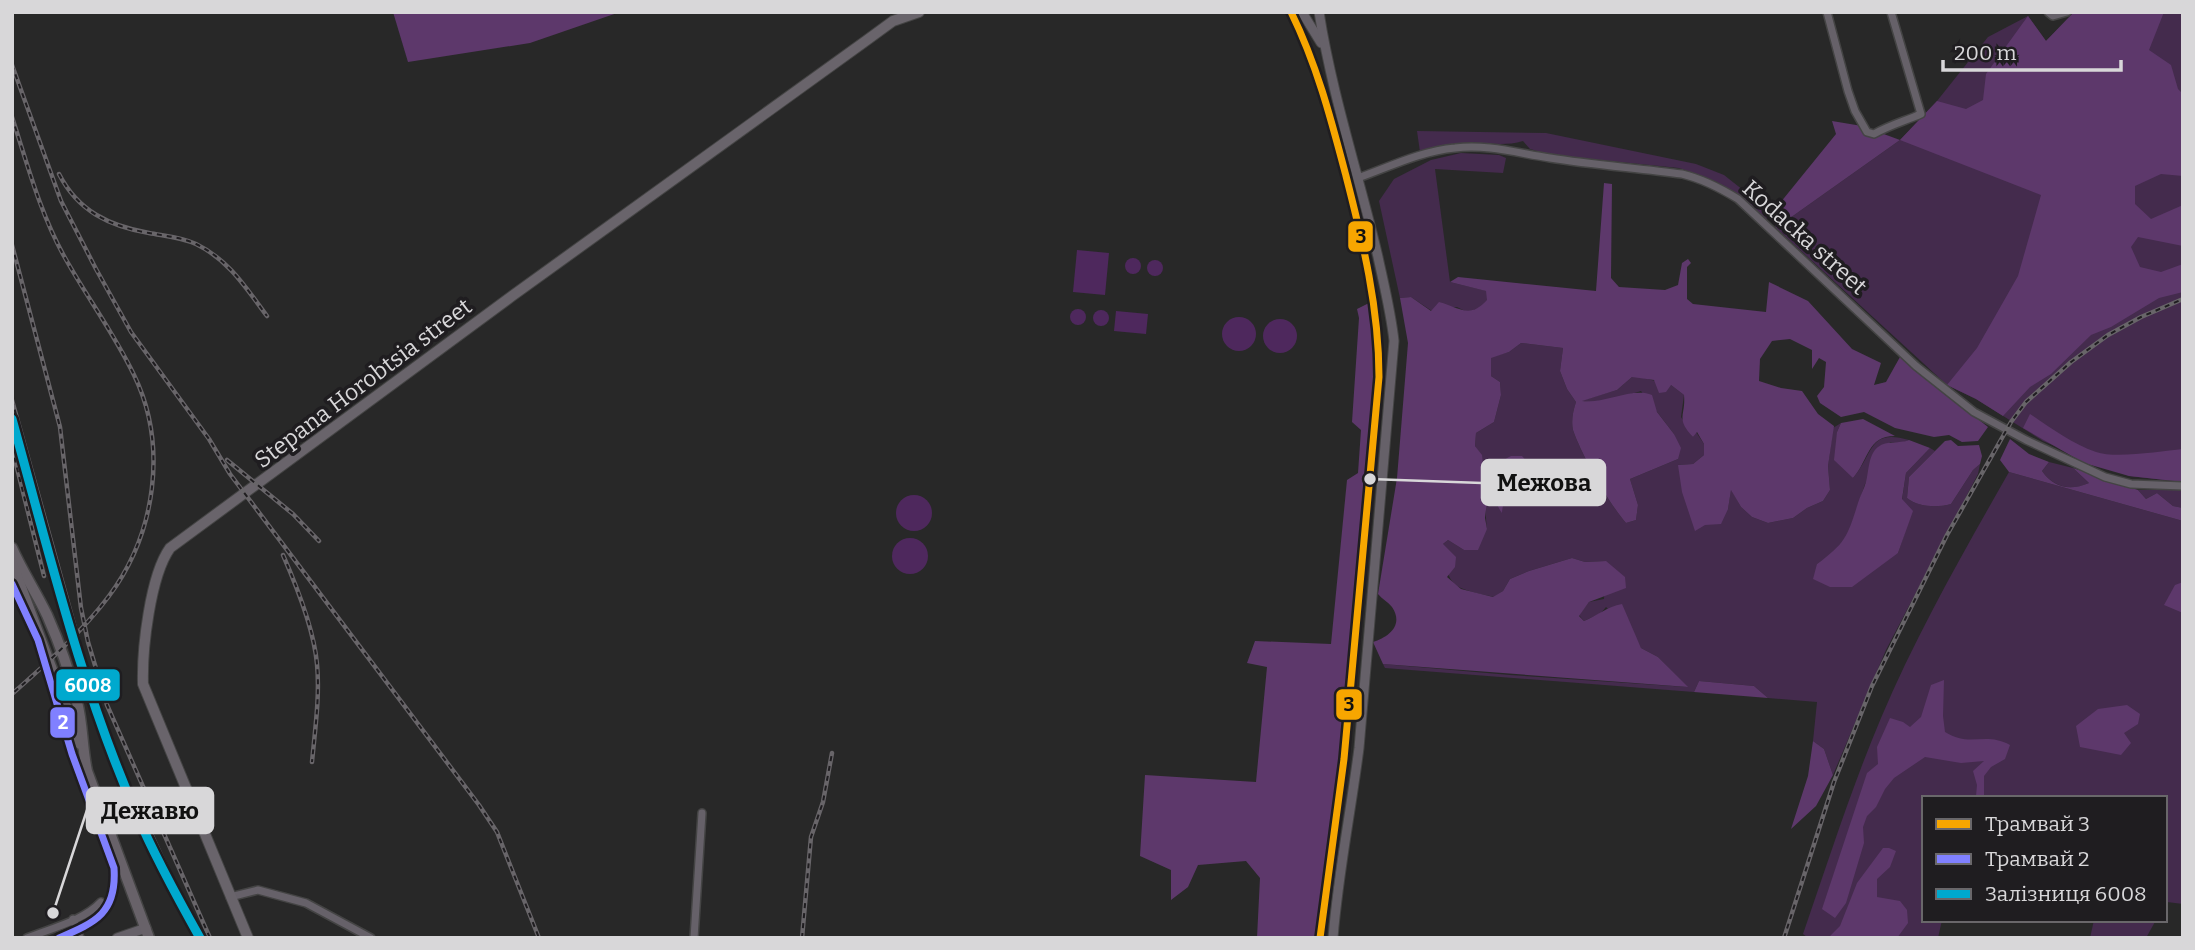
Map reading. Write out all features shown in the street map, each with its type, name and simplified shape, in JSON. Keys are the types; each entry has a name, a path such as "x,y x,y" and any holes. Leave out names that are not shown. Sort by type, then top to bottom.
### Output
{"main road":[{"name":"Stepana Horobtsia street","path":"248,938 143,684 142,667 158,570 170,548 521,289 893,21 919,12"},
{"path":"12,548 47,616 67,671 77,702 87,771 148,933"},
{"path":"12,563 67,706 75,736 82,747"}],"street":[{"path":"1302,12 1325,51"},
{"path":"1319,12 1325,51 1392,320 1393,367 1359,748 1351,809 1340,862 1333,938"},
{"path":"1827,12 1855,111 1867,132 1874,134 1899,120 1905,121 1921,114 1892,12"},
{"path":"2048,12 2053,16 2067,12"},
{"name":"Kodacka street","path":"1358,178 1439,150 1490,147 1549,158 1682,174 1700,179 1738,200 1916,366 1974,412 2105,477 2131,484 2183,486"},
{"path":"694,938 702,813"},
{"path":"230,897 258,890 306,903 371,938"},
{"path":"27,938 93,910 101,902"},
{"path":"73,919 80,938"},
{"path":"117,938 148,933"}],"shaded area":[{"path":"393,12 620,12 530,43 408,62"},
{"path":"2074,12 2183,12 2183,482 2129,476 2043,441 1976,399 1947,385 1776,228 1900,140 1937,101 1988,37 2028,16 2046,41"},
{"path":"2074,12 2164,12 2149,50 2171,65 2178,89 2183,94 2183,176 2161,174 2135,186 2135,204 2151,219 2183,205 2183,246 2138,237 2131,247 2140,267 2161,272 2183,264 2183,292 2159,298 2111,327 2091,335 2051,374 2030,387 2003,416 1947,385 1977,348 2018,276 2041,195 1900,140 1937,101 1966,109 1983,100 1986,74 2028,16 2046,41"},
{"path":"1832,121 1862,126 1900,140 1776,228 1772,213 1836,134"},
{"path":"1417,131 1546,133 1696,164 1724,175 1772,213 1767,219 1717,182 1679,168 1552,155 1530,149 1523,141 1454,144 1420,152"},
{"path":"1461,153 1499,155 1506,158 1503,173 1435,169 1450,282 1487,291 1488,300 1480,308 1467,312 1457,307 1432,311 1411,297 1400,298 1379,201 1394,179 1431,160"},
{"path":"1604,183 1612,184 1611,278 1619,287 1665,290 1678,285 1682,263 1688,259 1691,263 1687,267 1687,299 1693,304 1766,312 1769,282 1808,301 1852,349 1881,363 1874,385 1886,382 1900,357 1988,427 1978,441 1962,442 1949,435 1934,437 1895,428 1864,412 1841,417 1820,403 1817,396 1824,387 1826,362 1819,358 1812,369 1812,350 1790,339 1772,341 1760,359 1759,381 1802,391 1818,414 1834,426 1828,466 1830,490 1823,501 1793,518 1768,523 1752,517 1741,507 1731,490 1728,509 1721,524 1705,525 1695,531 1682,492 1678,465 1693,464 1704,455 1704,444 1697,432 1693,437 1684,425 1684,395 1671,385 1666,392 1659,393 1654,380 1632,377 1617,390 1582,401 1636,393 1652,395 1657,412 1681,448 1678,459 1630,479 1638,505 1636,520 1626,523 1596,478 1573,430 1576,402 1560,371 1563,348 1521,343 1509,352 1491,358 1491,376 1500,382 1501,395 1494,422 1476,433 1475,446 1482,455 1487,529 1478,550 1464,550 1448,540 1443,544 1456,557 1455,567 1447,577 1461,589 1493,597 1503,591 1510,579 1529,571 1572,558 1585,562 1606,561 1625,577 1626,588 1589,602 1579,616 1584,621 1622,604 1641,648 1658,657 1688,687 1383,664 1373,642 1393,629 1396,619 1392,607 1378,594 1397,478 1408,343 1400,298 1411,297 1431,311 1439,302 1470,311 1487,300 1486,291 1450,282 1458,277 1596,291"},
{"path":"1077,250 1109,253 1105,295 1073,292"},
{"path":"1133,258 1139,260 1139,272 1133,274 1127,272 1125,266 1127,260"},
{"path":"1155,260 1161,262 1161,274 1155,276 1149,274 1147,268 1149,262"},
{"path":"1371,302 1377,353 1343,746 1317,938 1257,938 1260,878 1246,861 1198,865 1188,887 1171,900 1171,870 1140,856 1145,775 1256,782 1267,667 1247,663 1255,641 1331,644 1347,480 1358,473 1361,430 1352,422 1359,318 1357,309"},
{"path":"1078,309 1084,311 1084,323 1078,325 1072,323 1070,317 1072,311"},
{"path":"1101,310 1107,312 1107,324 1101,326 1095,324 1093,318 1095,312"},
{"path":"1116,311 1148,314 1146,334 1114,331"},
{"path":"1239,317 1251,322 1256,334 1251,346 1239,351 1227,346 1222,334 1227,322"},
{"path":"1280,319 1292,324 1297,336 1292,348 1280,353 1268,348 1263,336 1268,324"},
{"path":"1521,343 1563,348 1560,371 1576,402 1573,430 1596,478 1626,523 1636,520 1638,505 1630,479 1678,459 1674,434 1641,391 1603,400 1580,401 1617,390 1632,377 1671,385 1684,395 1681,417 1693,437 1696,432 1704,444 1704,455 1693,464 1678,465 1728,509 1731,489 1741,507 1752,517 1768,523 1793,518 1823,501 1830,490 1828,466 1833,428 1841,423 1837,432 1853,478 1879,440 1896,437 1909,440 1901,443 1890,442 1865,484 1849,533 1833,553 1817,564 1898,553 1905,532 1902,500 1906,473 1930,448 1935,451 1909,477 1907,498 1922,505 1951,504 1973,470 1980,464 1978,474 1886,650 1833,775 1824,749 1813,741 1817,702 1768,698 1754,686 1699,681 1694,692 1385,668 1383,664 1687,687 1658,657 1641,648 1632,631 1606,607 1601,613 1584,621 1579,615 1589,602 1604,599 1606,561 1585,562 1572,558 1529,571 1510,579 1503,591 1494,597 1460,588 1450,578 1442,545 1448,540 1464,550 1487,529 1485,476 1475,446 1476,433 1494,422 1501,395 1500,382 1491,376 1491,357 1509,352","holes":["1522,456 1520,482 1502,501"]},
{"path":"2030,414 2070,440 2096,452 2127,455 2183,449 2183,482 2129,476 2084,463 2023,428"},
{"path":"1863,419 1895,436 1879,440 1874,445 1853,478 1834,460 1837,432 1841,423"},
{"path":"2010,439 2029,454 2049,462 2042,471 2057,484 2075,487 2089,483 2073,468 2138,490 2146,499 2157,493 2173,506 2183,508 2183,521 2009,472 2000,460"},
{"path":"1909,440 1930,448 1906,473 1902,499 1913,511 1898,553 1852,587 1830,587 1813,579 1817,564 1840,544 1848,531 1875,450 1885,444"},
{"path":"1951,440 1958,446 1979,445 1982,456 1980,464 1973,470 1951,504 1928,506 1907,498 1909,477 1945,441"},
{"path":"1511,456 1522,456 1539,475 1519,484 1509,493 1502,513 1496,502 1495,474 1503,461"},
{"path":"2049,462 2073,468 2089,483 2076,487 2057,484 2042,471"},
{"path":"2009,472 2183,521 2183,904 2167,902 2167,796 1922,796 1922,922 1942,922 1938,938 1807,937 1803,934 1881,718 1925,624"},
{"path":"2138,490 2183,490 2183,508 2173,506 2157,493 2146,499"},
{"path":"914,495 927,500 932,513 927,526 914,531 901,526 896,513 901,500"},
{"path":"910,538 923,543 928,556 923,569 910,574 897,569 892,556 897,543"},
{"path":"2183,582 2183,613 2164,605 2175,585"},
{"path":"1944,680 1945,732 1962,739 1993,739 2010,745 2005,759 1991,767 1984,776 1984,795 1976,796 1977,785 1973,771 1984,761 1961,763 1925,757 1894,778 1876,807 1867,816 1863,827 1864,843 1846,903 1835,918 1822,909 1867,773 1878,764 1877,747 1890,718 1910,727 1921,717 1931,685"},
{"path":"1699,681 1754,686 1768,698 1694,692"},
{"path":"2127,705 2140,714 2138,724 2124,733 2131,743 2121,755 2080,747 2076,726 2098,709"},
{"path":"1813,741 1824,749 1833,775 1816,806 1791,829 1808,776"},
{"path":"1883,848 1896,851 1890,867 1877,879 1877,897 1900,901 1907,910 1908,923 1897,938 1828,938 1840,926 1857,883"},
{"path":"2094,922 2155,922 2146,938 2090,938"}],"railway":[{"path":"12,65 61,201 131,332 209,439 230,474 479,805 497,832 539,938"},
{"path":"12,117 55,240 134,375 145,402 153,459 147,517 138,545 125,571 88,622 12,694"},
{"path":"59,174 75,198 96,215 134,230 185,240 208,251 227,266 267,316"},
{"path":"12,245 60,427 81,608 88,642 107,705 210,938"},
{"path":"1784,938 1834,782 1872,686 1947,535 2011,422 2026,402 2071,362 2108,335 2183,299"},
{"path":"12,400 78,639"},
{"path":"12,448 44,576"},
{"path":"227,460 293,514 319,541"},
{"path":"283,555 304,608 317,664 317,713 312,762"},
{"path":"105,725 121,769 172,879"},
{"path":"802,938 811,837 823,802 832,753"}],"tram line":[{"name":"3","path":"1291,12 1316,72 1346,176 1369,275 1379,377 1344,759 1320,938"},
{"name":"2","path":"12,584 38,640 72,754 114,868 112,896 102,914 84,927 59,938"}],"rail line":[{"name":"6008","path":"12,419 67,619 99,718 144,831 200,938"}],"place":[{"name":"Межова","path":"1370,479"},
{"name":"Дежавю","path":"53,913"}]}
